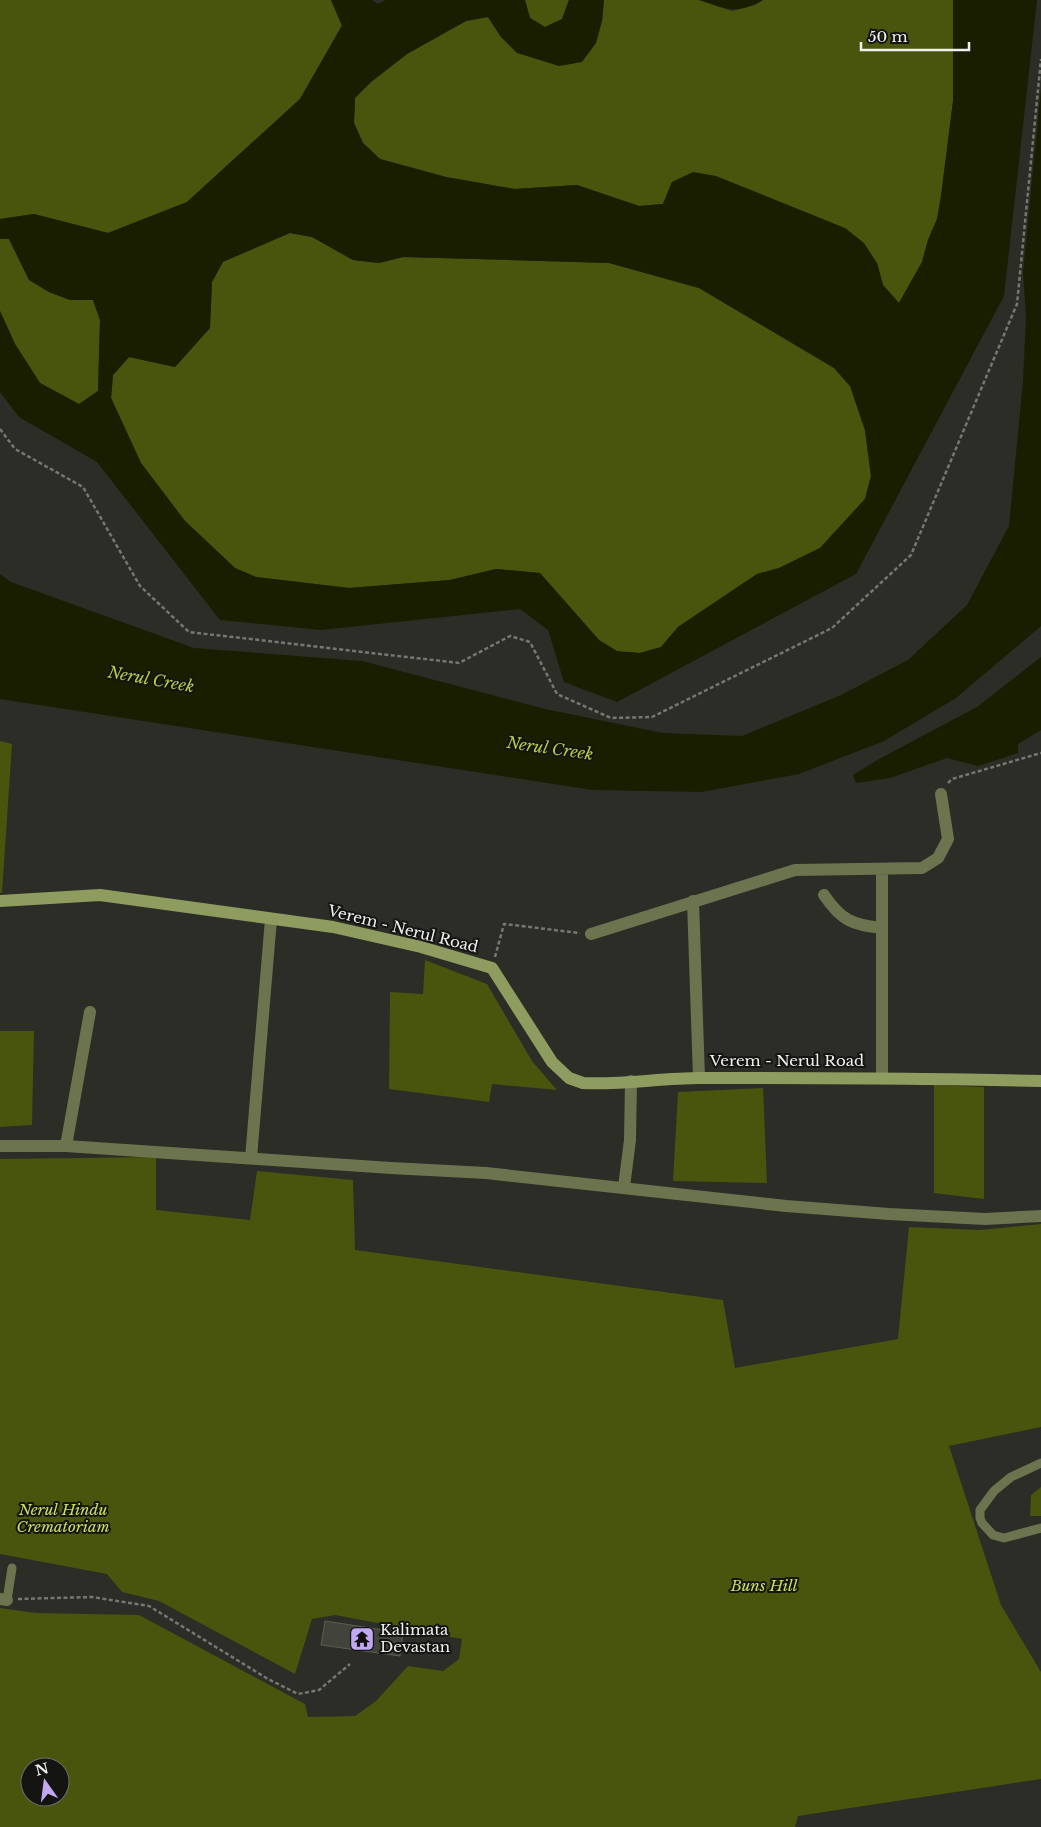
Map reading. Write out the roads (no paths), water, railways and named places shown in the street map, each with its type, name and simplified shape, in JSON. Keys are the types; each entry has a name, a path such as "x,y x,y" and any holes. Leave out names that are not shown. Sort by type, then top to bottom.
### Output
{"main road":[{"name":"Verem - Nerul Road","path":"0,901 100,895 271,918 333,927 421,947 492,968 545,1052 564,1075 583,1083 699,1078 882,1077 1041,1082"}],"street":[{"path":"591,934 795,870 922,868 938,858 948,839 941,794"},
{"path":"882,869 882,1077"},
{"path":"824,895 833,909 848,920 861,926 882,928"},
{"path":"693,901 699,1078"},
{"path":"251,1158 271,918"},
{"path":"66,1146 90,1012"},
{"path":"624,1187 630,1140 631,1081"},
{"path":"0,1146 66,1146 486,1173 786,1206 889,1214 985,1219 1041,1216"}],"lane":[{"path":"1041,1463 1011,1477 994,1491 980,1510 980,1518 993,1535 1004,1538 1041,1528"},
{"path":"4,1600 12,1568"}],"water":[{"path":"331,0 372,0 378,4 386,0 525,0 530,18 545,27 562,19 569,0 604,0 602,21 596,43 582,62 559,66 517,53 501,37 488,17 466,21 407,54 371,82 355,98 354,123 363,143 380,159 446,177 515,189 577,185 639,206 663,204 672,182 693,172 716,176 845,228 864,243 877,263 883,285 899,303 922,262 928,240 937,219 953,101 953,0 1037,0 1004,296 856,574 617,702 564,682 548,630 520,609 321,630 220,620 97,462 19,417 0,392 0,311 15,344 40,383 79,404 98,391 100,320 93,300 70,300 49,292 29,280 9,239 0,239 0,219 34,214 108,233 187,202 300,99 342,26","holes":["290,233 312,237 353,260 379,263 403,257 609,263 699,288 834,368 850,386 865,430 871,476 865,499 820,548 779,568 757,574 678,627 661,647 640,653 617,651 599,640 540,573 496,569 450,580 349,588 256,577 235,568 185,521 141,463 111,398 113,375 129,357 175,367 210,328 212,282 223,262"]},
{"path":"699,0 763,0 745,8 731,9"},
{"name":"Nerul Creek","path":"1041,88 1041,626 956,698 884,741 799,774 701,792 593,790 0,699 0,574 11,582 194,648 362,661 545,709 663,733 742,736 841,695 908,660 967,605 1009,526 1023,381 1026,317 1023,272"},
{"path":"1041,657 1041,730 1018,744 1018,753 978,766 947,758 890,778 856,783 853,775 879,759 977,707"}],"place":[{"name":"Kalimata Devastan","path":"362,1639"}],"park label":[{"name":"Nerul Hindu Crematoriam","path":"63,1518"},
{"name":"Buns Hill","path":"764,1586"}]}
